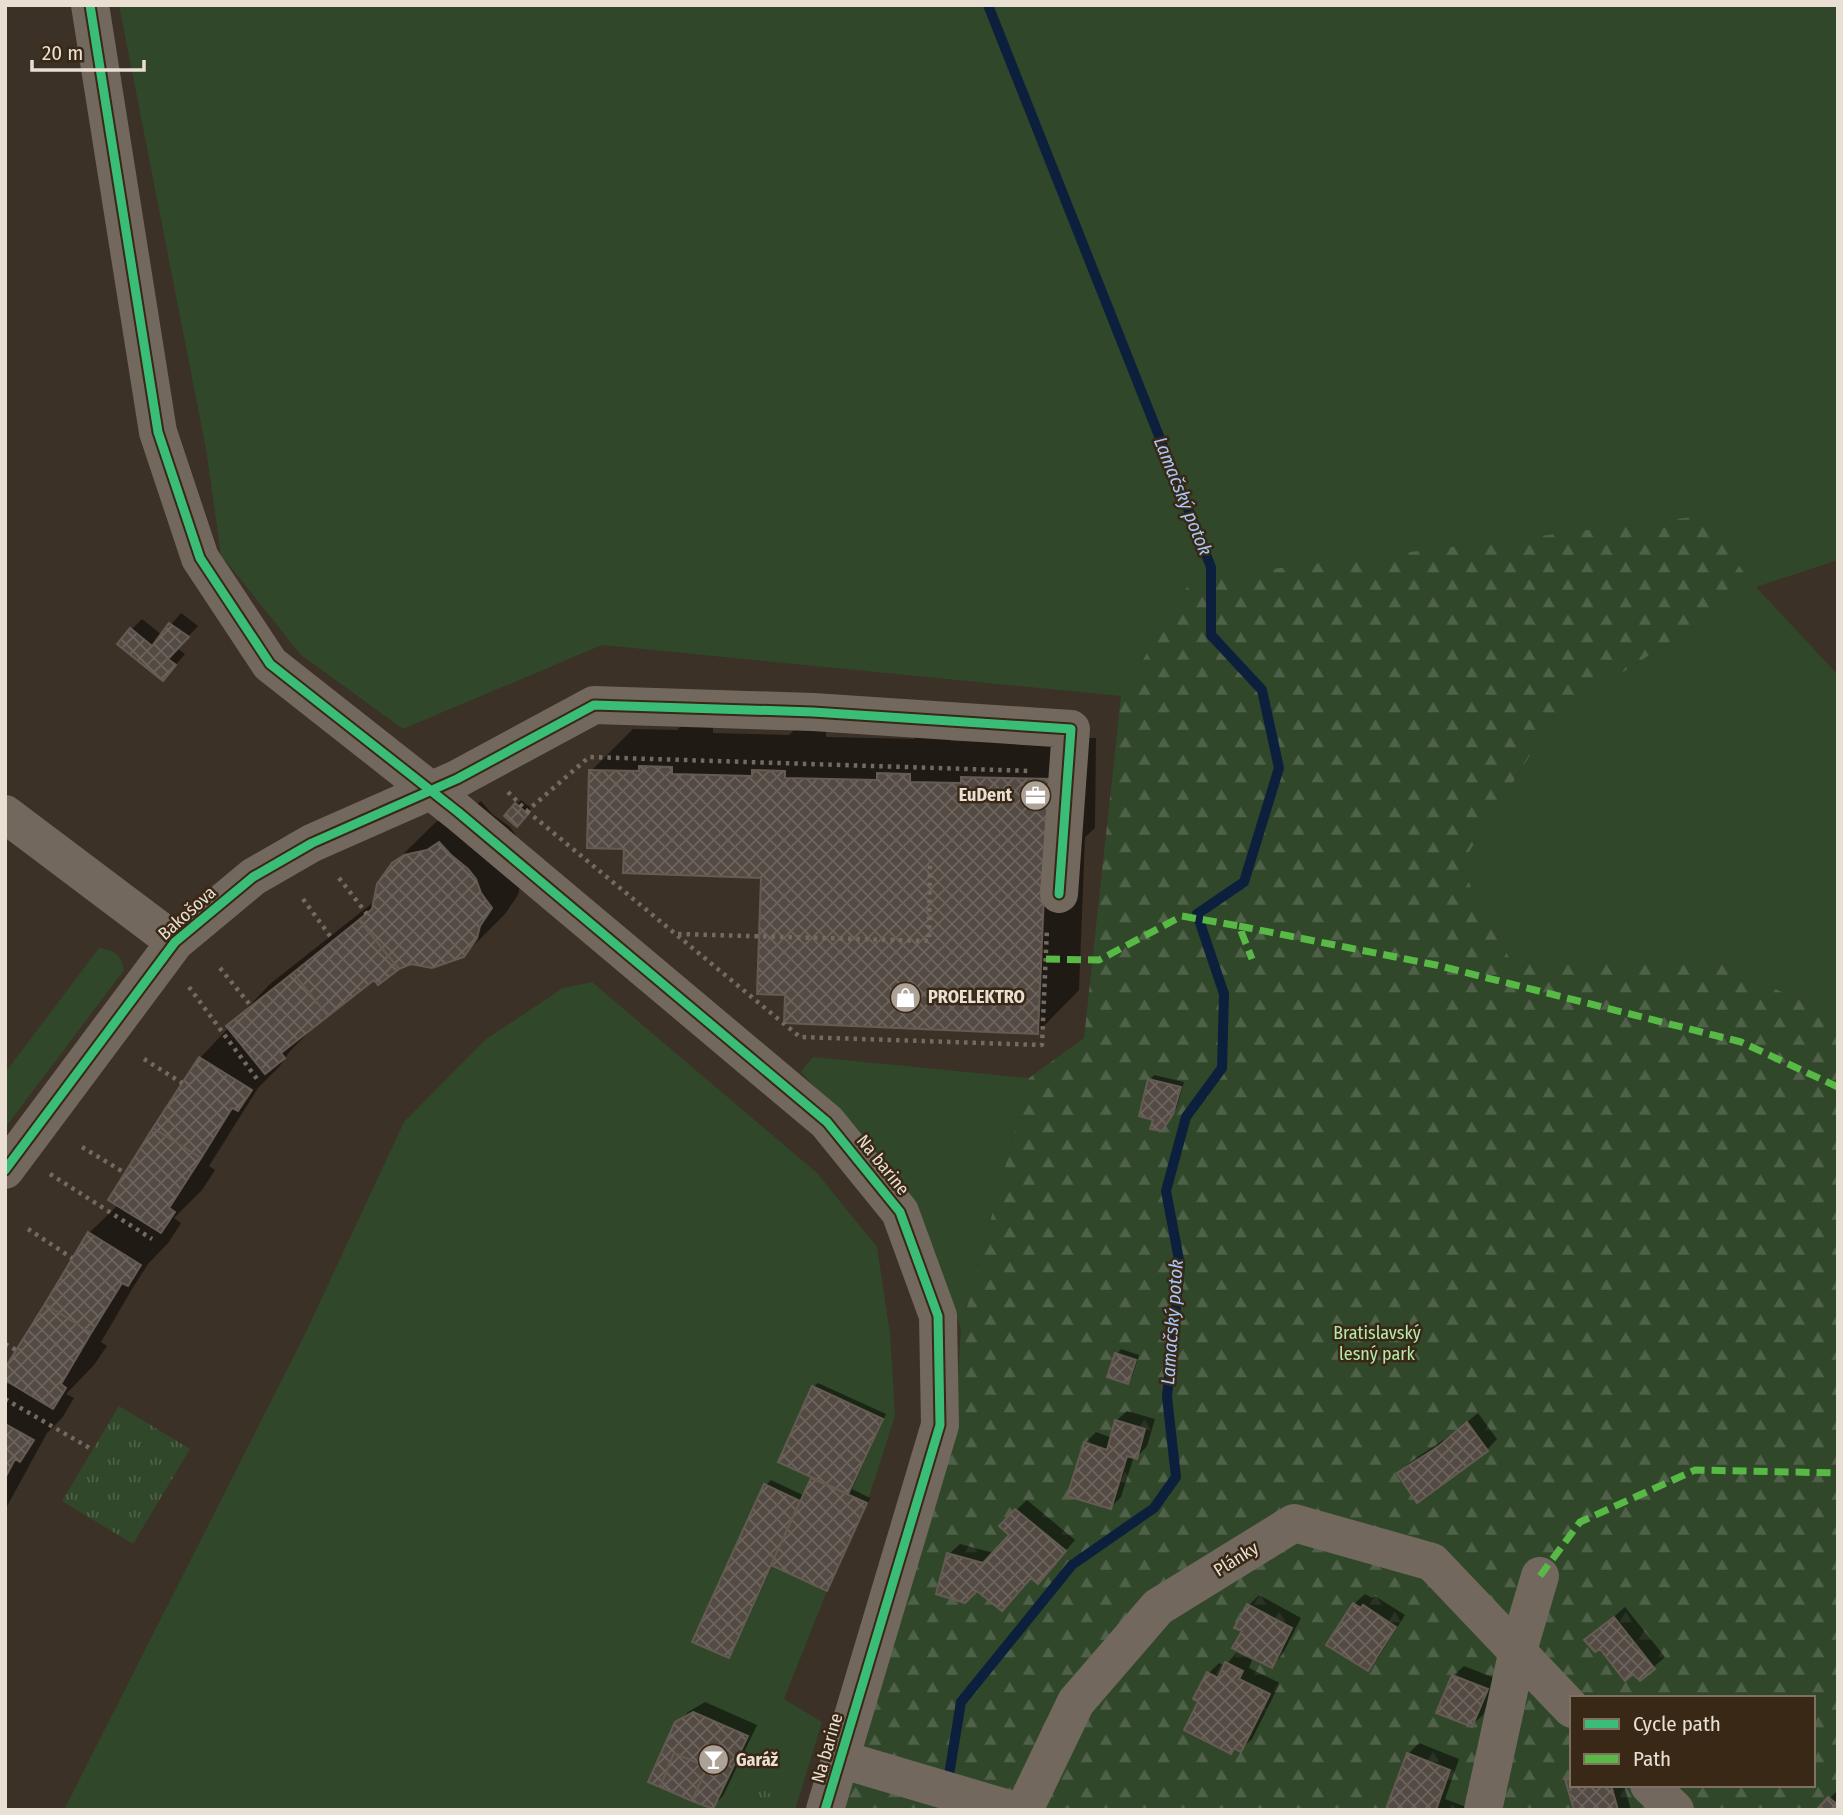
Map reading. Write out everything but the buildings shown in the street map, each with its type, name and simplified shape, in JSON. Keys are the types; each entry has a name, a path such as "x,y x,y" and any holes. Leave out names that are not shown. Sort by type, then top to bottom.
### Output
{"street":[{"name":"Na barine","path":"90,5 159,432 200,558 270,664 444,802 827,1122 900,1212 938,1316 940,1425 825,1810"},
{"name":"Bakošova","path":"11,1161 169,950 253,877 312,843 444,802 594,705 813,712 1071,729 1066,773"},
{"path":"1059,894 1066,773"},
{"path":"5,814 169,950"},
{"name":"Plánky","path":"1024,1810 1076,1702 1157,1607 1294,1523 1432,1562 1570,1707"},
{"path":"1483,1810 1517,1654 1540,1576"},
{"path":"840,1759 1012,1810"},
{"path":"1651,1787 1675,1810"}],"path":[{"path":"527,811 589,757 1066,773"},
{"path":"444,802 501,785 527,811 800,1037 1042,1045 1048,904 1059,894"},
{"path":"678,934 929,941 930,860"},
{"path":"339,878 367,914"},
{"path":"303,899 333,940"},
{"path":"169,950 192,991 257,1079"},
{"path":"220,968 251,1006"},
{"path":"144,1059 182,1083"},
{"path":"82,1147 125,1173"},
{"path":"11,1161 152,1239"},
{"path":"27,1229 72,1258"},
{"path":"5,1344 16,1350"},
{"path":"5,1399 93,1450"}],"green space":[{"path":"119,5 1838,5 1838,560 1756,587 1838,675 1838,1018 1715,961 1511,961 1460,866 1555,716 1755,587 1192,579 1121,696 602,645 403,729 301,655 221,555 206,449"},
{"name":"Bratislavský lesný park","path":"1701,516 1755,587 1555,716 1460,866 1511,961 1715,961 1838,1018 1838,1810 832,1810 954,1440 961,1329 1029,1078 1084,1038 1121,696 1192,579"},
{"path":"99,948 116,954 124,970 5,1128 5,1073"},
{"path":"592,982 817,1173 877,1247 890,1333 895,1416 867,1503 827,1591 784,1699 822,1722 795,1810 64,1810 305,1334 404,1122 485,1040 563,988"},
{"path":"813,1057 1029,1078 961,1329 934,1249 900,1193 860,1134 801,1072"},
{"path":"119,1406 190,1449 133,1544 62,1501"},
{"path":"752,1786 785,1799 781,1810 744,1810"}],"waterway":[{"name":"Lamačský potok","path":"948,1781 961,1702 1072,1565 1154,1508 1176,1477 1167,1397 1180,1265 1166,1191 1186,1117 1222,1068 1224,994 1197,914 1244,882 1279,768 1262,690 1211,635 1211,567 988,5"}],"marked path":[{"path":"1046,959 1099,960 1182,916 1239,926 1252,959"},
{"path":"1239,926 1436,965 1741,1042 1838,1087"},
{"path":"1540,1576 1580,1522 1695,1470 1838,1473"}],"cycle path":[{"path":"90,5 158,432 200,558 270,664 458,812 827,1122 900,1212 938,1316 940,1425 825,1810"},
{"path":"5,1170 175,942 253,877 312,843 457,779 594,705 813,712 1071,729 1059,894"}],"place":[{"name":"EuDent","path":"1035,795"},
{"name":"PROELEKTRO","path":"905,997"},
{"name":"Garáž","path":"713,1760"}]}
